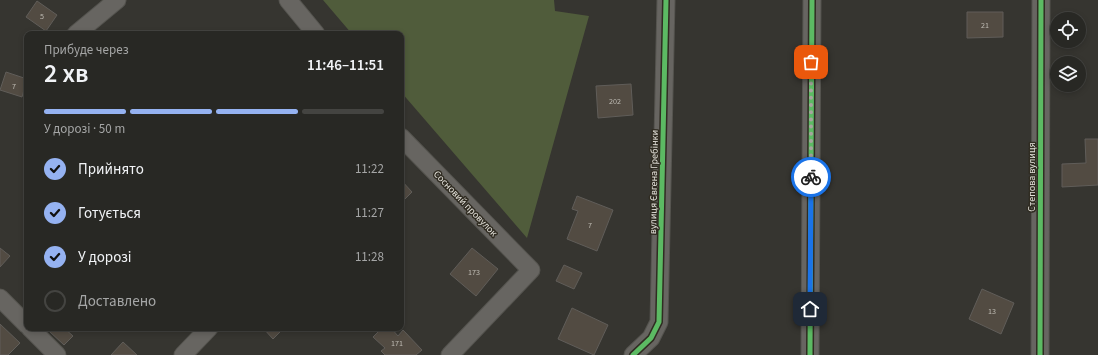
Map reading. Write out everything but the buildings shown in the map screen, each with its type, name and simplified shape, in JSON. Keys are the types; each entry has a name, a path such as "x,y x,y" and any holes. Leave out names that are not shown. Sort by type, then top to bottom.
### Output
{"street":[{"path":"80,31 117,0"},
{"path":"288,0 314,31"},
{"name":"вулиця Євгена Гребінки","path":"633,355 651,338 659,322 666,0"},
{"path":"810,355 812,0"},
{"name":"Степова вулиця","path":"1040,355 1041,0"},
{"name":"Сосновий провулок","path":"404,140 531,270 450,355"},
{"path":"0,298 24,322"},
{"path":"33,331 58,355"},
{"path":"183,355 206,331"}],"green space":[{"path":"323,0 554,0 555,11 589,16 527,238 404,95 404,31 349,31"}],"cycle path":[{"path":"633,355 651,338 659,322 666,0"},
{"path":"810,355 812,0"},
{"path":"1040,355 1041,0"}],"way so far":[{"path":"811,62 811,177"}],"route":[{"path":"810,309 811,177"}]}
